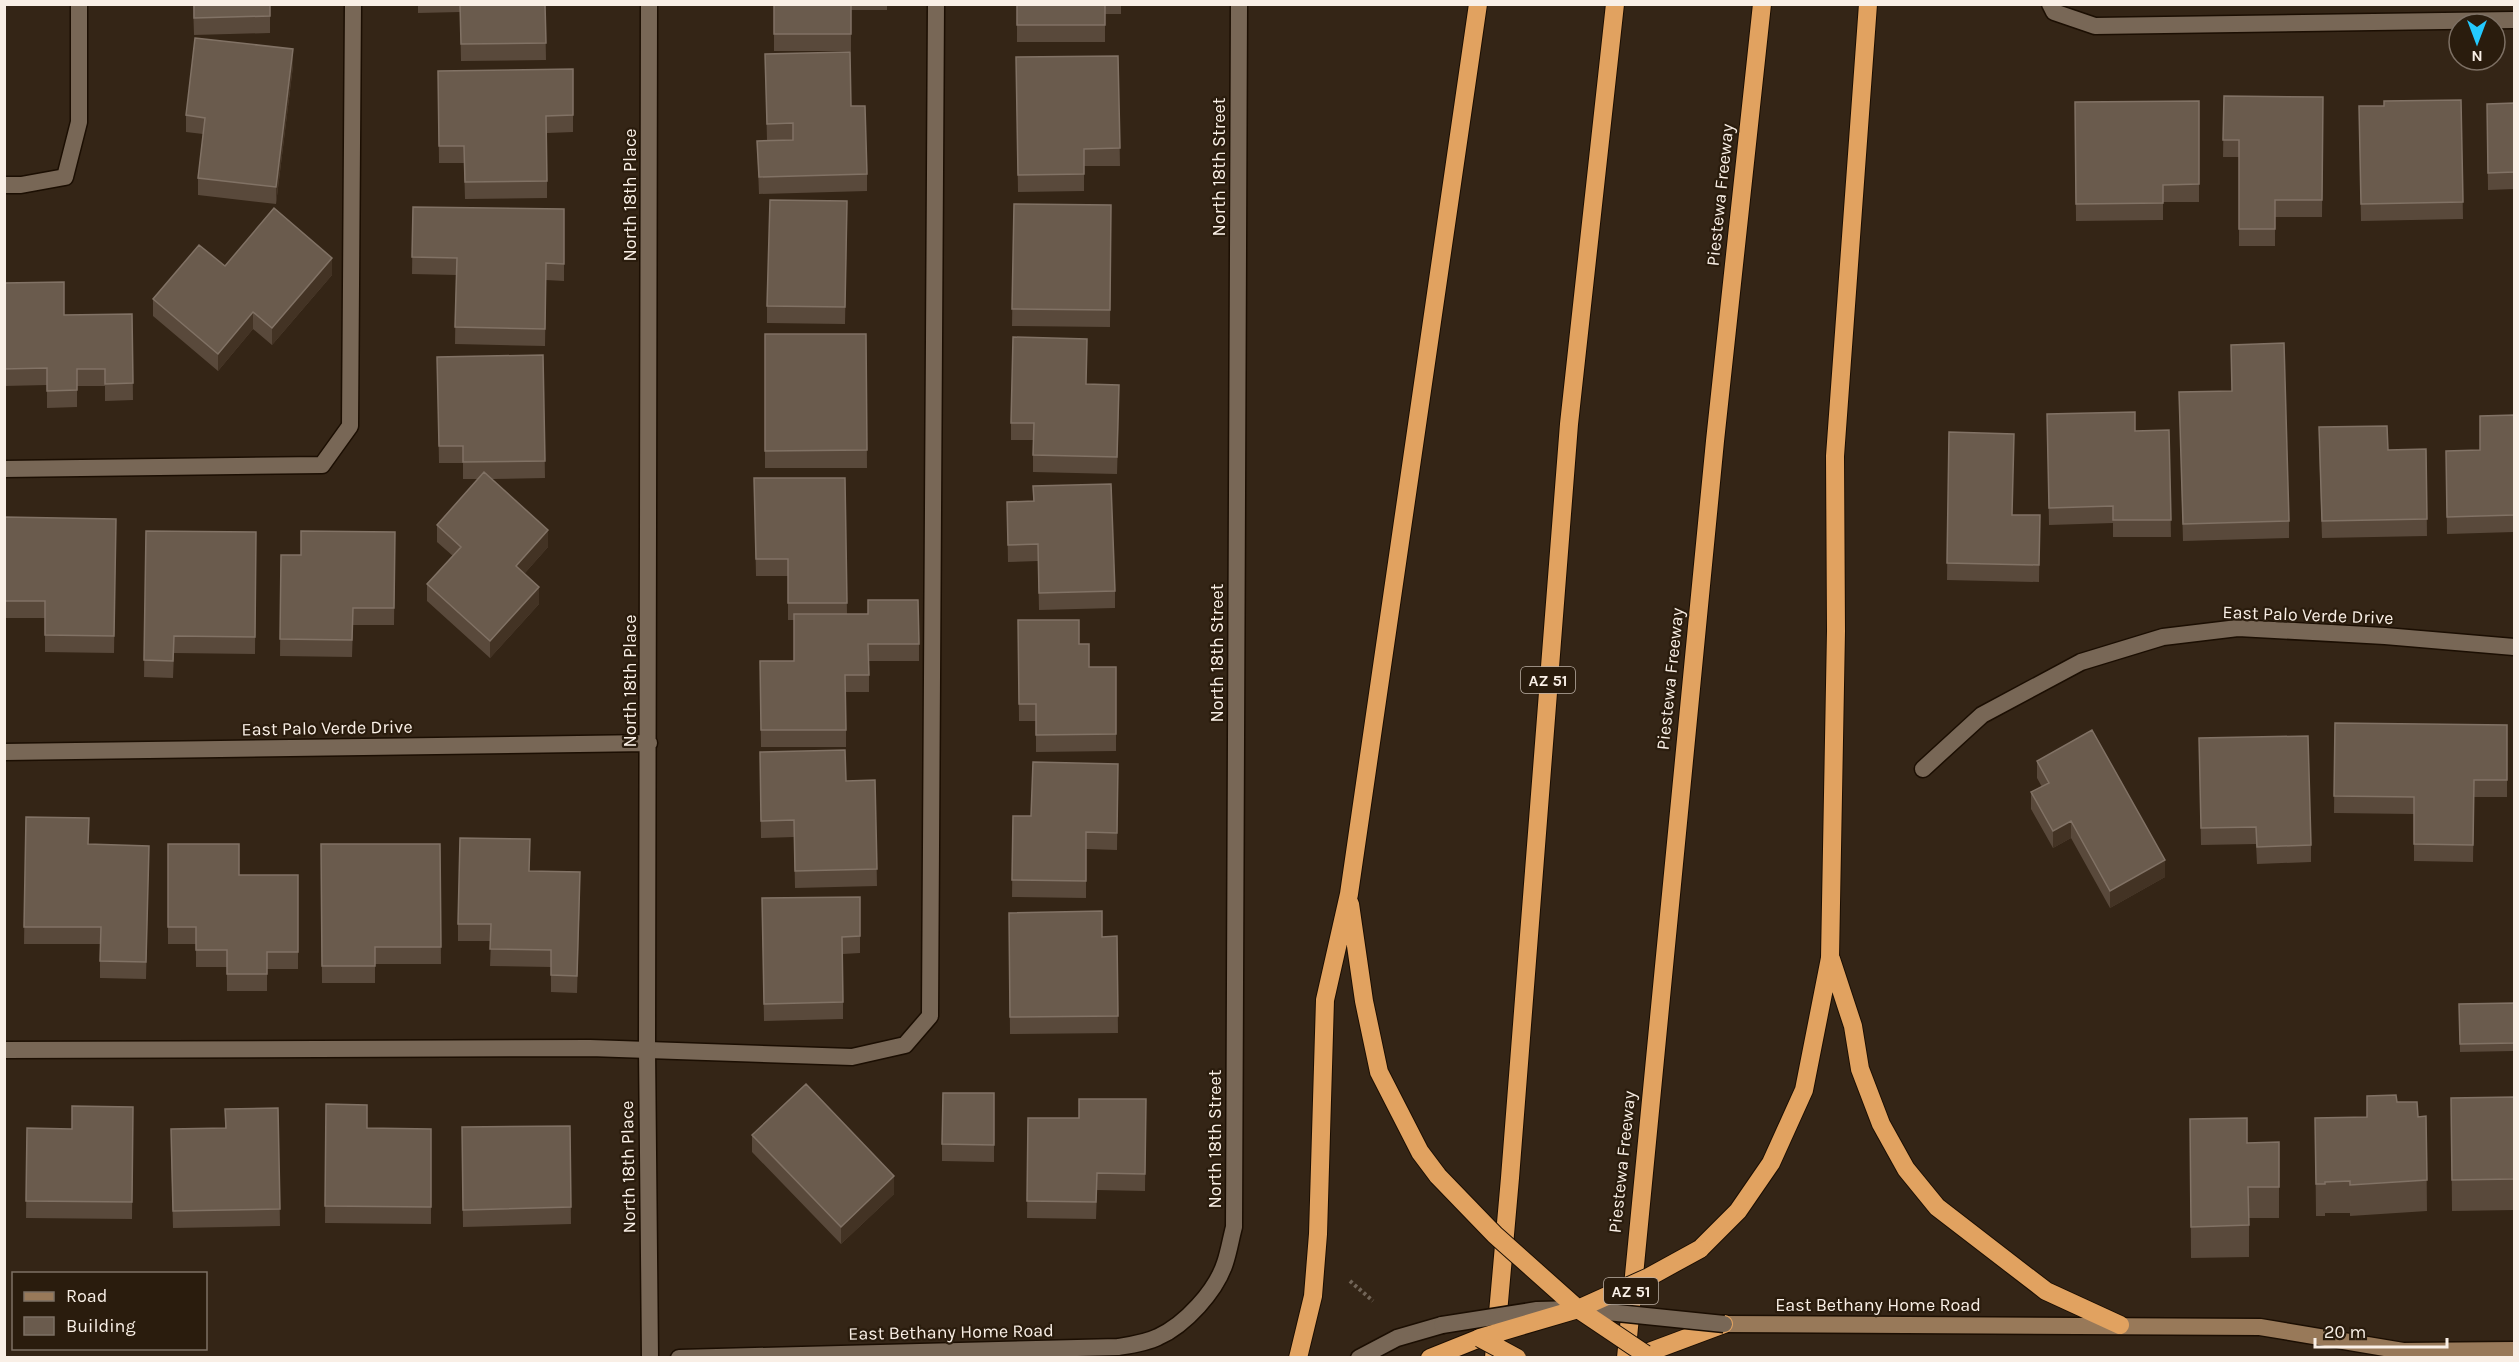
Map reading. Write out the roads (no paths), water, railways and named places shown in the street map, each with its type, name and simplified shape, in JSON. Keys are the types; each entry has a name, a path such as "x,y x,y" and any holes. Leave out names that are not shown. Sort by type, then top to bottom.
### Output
{"highway":[{"path":"1298,1358 1313,1296 1318,1234 1325,1000 1349,894 1478,4"},
{"name":"AZ 51","path":"1494,1358 1569,424 1615,4"},
{"name":"Piestewa Freeway","path":"1626,1358 1715,441 1762,4"},
{"path":"1430,1358 1480,1338 1578,1309 1700,1249 1738,1211 1776,1153 1804,1090 1830,958 1836,631 1835,456 1868,4"},
{"path":"1349,894 1364,1001 1379,1072 1420,1152 1438,1176 1495,1235 1578,1309 1643,1356 1724,1324"},
{"path":"1830,958 1853,1026 1860,1069 1881,1124 1906,1168 1937,1207 2046,1290 2120,1325"},
{"path":"1442,1325 1480,1338 1517,1358"}],"main road":[{"name":"East Bethany Home Road","path":"1724,1324 2260,1326 2403,1351 2514,1350"},
{"name":"East Bethany Home Road","path":"2376,1358 2403,1351"}],"street":[{"path":"4,185 21,185 65,177 79,122 80,4"},
{"path":"4,469 322,465 350,426 353,4"},
{"name":"North 18th Place","path":"649,4 647,1050 650,1358"},
{"path":"4,1050 647,1050 852,1057 904,1045 930,1016 936,4"},
{"name":"North 18th Street","path":"1206,1296 1225,1265 1234,1227 1239,4"},
{"path":"2052,8 2095,26 2514,20"},
{"name":"East Palo Verde Drive","path":"1923,769 1982,715 2081,662 2163,637 2248,629 2385,636 2514,647"},
{"name":"East Palo Verde Drive","path":"4,752 649,743"},
{"name":"East Bethany Home Road","path":"679,1358 1118,1347 1158,1338 1191,1314 1206,1296"},
{"name":"East Bethany Home Road","path":"1359,1358 1397,1338 1442,1325 1537,1310 1578,1309 1724,1324"}]}
